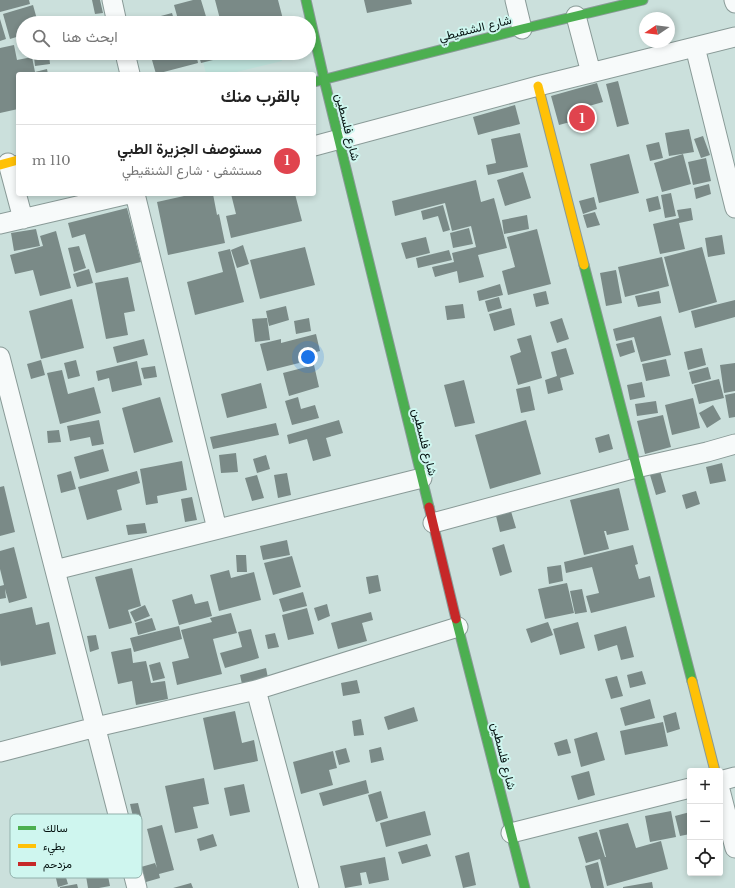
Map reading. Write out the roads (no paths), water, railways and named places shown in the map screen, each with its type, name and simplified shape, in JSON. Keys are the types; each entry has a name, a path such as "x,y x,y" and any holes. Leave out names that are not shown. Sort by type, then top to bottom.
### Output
{"street":[{"path":"112,0 116,16"},
{"name":"شارع فلسطين","path":"306,0 310,16"},
{"path":"515,0 522,29"},
{"name":"شارع الشنقيطي","path":"316,81 643,0"},
{"path":"576,16 591,73"},
{"path":"316,145 538,86 735,38"},
{"name":"شارع فلسطين","path":"316,44 458,627 525,888"},
{"path":"695,47 735,208"},
{"path":"127,60 130,72"},
{"path":"538,86 714,768"},
{"path":"9,162 16,190"},
{"path":"17,196 23,219"},
{"path":"0,224 121,196"},
{"path":"135,196 217,529"},
{"path":"0,357 3,384 55,570 118,814"},
{"path":"433,523 636,468 735,444"},
{"path":"55,570 422,478"},
{"path":"0,752 96,727 256,690 458,627"},
{"path":"256,690 309,888"},
{"path":"723,780 735,777"},
{"path":"511,834 687,789"},
{"path":"723,802 735,848"},
{"path":"134,878 137,888"}],"place":[{"name":"مستوصف الجزيرة الطبي","path":"582,118"}]}
